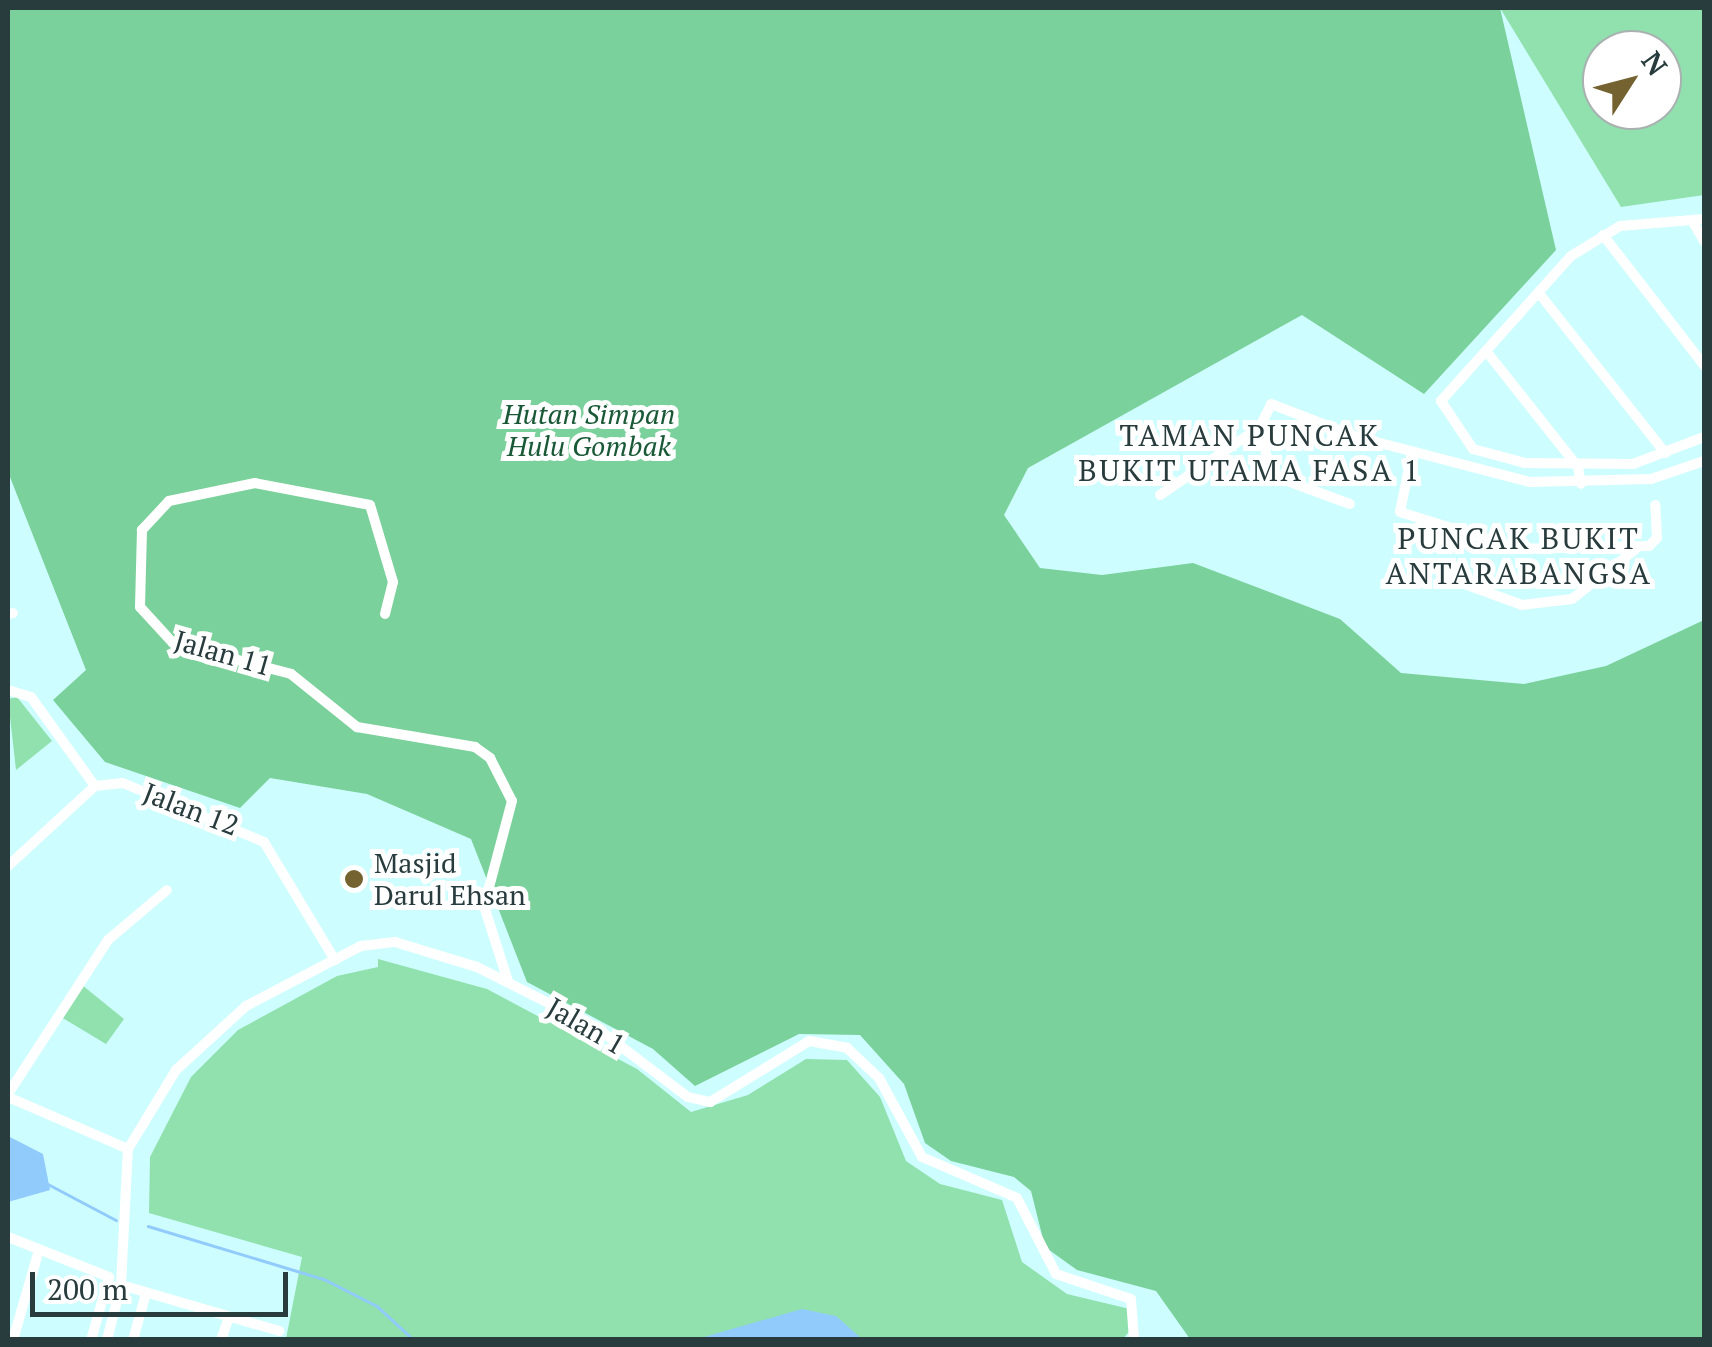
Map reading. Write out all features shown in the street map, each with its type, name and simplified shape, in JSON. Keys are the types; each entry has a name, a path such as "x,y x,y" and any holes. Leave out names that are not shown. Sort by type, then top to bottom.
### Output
{"street":[{"path":"1704,241 1698,221 1604,235 1571,256 1490,356 1440,402 1473,448 1578,468 1665,453 1704,437"},
{"path":"1604,235 1704,365"},
{"path":"1542,296 1665,453"},
{"path":"1490,356 1578,468 1580,484"},
{"path":"1160,495 1260,426 1271,404 1412,453 1493,476 1580,484 1651,479 1704,461"},
{"path":"1260,426 1270,475 1350,504"},
{"path":"1412,453 1398,503 1406,517 1518,549 1636,549"},
{"name":"Jalan 11","path":"385,614 393,582 370,505 255,483 169,501 142,530 140,607 173,643 291,674 357,727 474,747 490,758 512,801 484,906 508,981"},
{"path":"1448,578 1522,606 1584,596 1636,549 1657,538 1655,505"},
{"path":"8,690 31,698 96,786 8,866"},
{"name":"Jalan 12","path":"96,786 124,783 250,831 335,960"},
{"path":"108,1340 121,1284 128,1149 8,1096 108,940 167,890"},
{"name":"Jalan 1","path":"128,1149 205,1036 335,960 395,942 508,981 594,1026 688,1097 710,1102 790,1048 847,1048 880,1078 922,1158 1007,1189 1056,1274 1131,1299 1134,1340"},
{"path":"8,1237 109,1277 91,1340"},
{"path":"13,1340 40,1250"},
{"path":"121,1284 279,1331"},
{"path":"133,1340 146,1292"},
{"path":"221,1340 229,1317"}],"green space":[{"name":"Hutan Simpan Hulu Gombak","path":"8,8 1500,8 1556,250 1424,394 1302,315 1028,468 1004,515 1040,568 1102,575 1193,563 1340,619 1401,673 1524,684 1606,666 1704,620 1704,1339 1190,1339 1156,1291 1077,1270 1045,1247 1031,1191 1014,1177 951,1161 925,1143 904,1084 860,1035 799,1034 695,1086 653,1049 527,982 471,839 367,794 270,778 240,808 105,762 53,700 86,670 8,472"},
{"path":"1500,8 1704,8 1704,195 1621,207"},
{"path":"17,697 52,741 16,770 8,699"},
{"path":"378,959 487,989 637,1069 691,1112 748,1095 806,1059 847,1060 880,1097 906,1161 940,1184 1002,1200 1022,1262 1067,1294 1134,1310 1133,1327 1122,1340 286,1339 302,1257 149,1213 150,1157 191,1077 238,1030 337,976 378,967"},
{"path":"82,985 124,1019 106,1044 61,1017"}],"water":[{"path":"8,1136 43,1154 50,1190 8,1202"},
{"path":"802,1309 836,1316 862,1339 697,1339"}],"waterway":[{"path":"48,1184 116,1220"},
{"path":"148,1226 324,1279 377,1306 414,1340"}],"place":[{"name":"Masjid Darul Ehsan","path":"354,879"}],"district":[{"name":"TAMAN PUNCAK BUKIT UTAMA FASA 1","path":"1250,452"},
{"name":"PUNCAK BUKIT ANTARABANGSA","path":"1519,555"}]}
